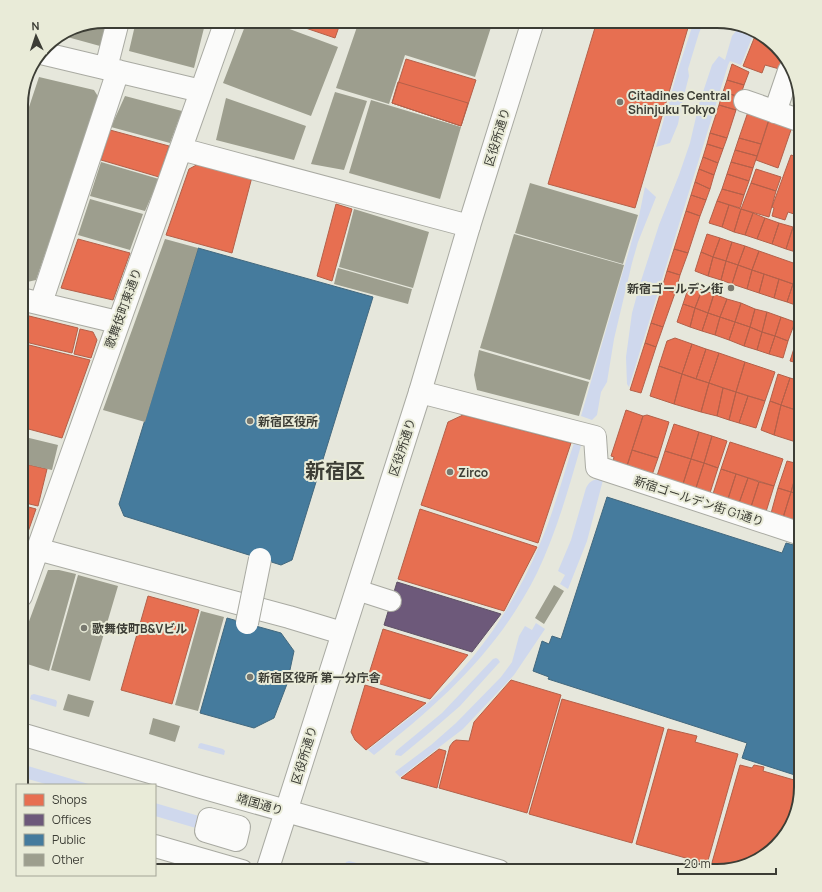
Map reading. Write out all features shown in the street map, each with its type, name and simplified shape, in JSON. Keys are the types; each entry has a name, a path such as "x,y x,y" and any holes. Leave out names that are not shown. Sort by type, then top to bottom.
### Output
{"street":[{"path":"117,28 112,70 31,301 117,322"},
{"name":"歌舞伎町東通り","path":"28,575 117,322 181,149 224,28"},
{"name":"区役所通り","path":"270,864 342,633 420,392 469,226 532,28"},
{"path":"54,56 201,91"},
{"path":"774,112 788,75"},
{"path":"745,101 794,119"},
{"path":"181,149 469,226"},
{"name":"新宿ゴールデン街 G1通り","path":"420,392 594,438 596,467 794,532"},
{"path":"37,549 289,616 342,633"},
{"path":"247,623 260,559"},
{"name":"靖国通り","path":"28,736 474,864"},
{"path":"156,847 189,864"}],"lane":[{"path":"356,590 391,601"}],"shaded area":[{"path":"692,28 701,28 688,69 689,76 678,124 670,143 656,147"},
{"path":"737,30 752,37 741,65 730,61 728,65 629,387 627,384 626,357 632,313 640,284 659,225 690,143 699,104 712,65 719,56 725,60 732,36"},
{"path":"645,187 656,197 638,242 614,339 607,382 601,392 597,415 592,420 581,416 639,216"},
{"path":"575,440 581,445 561,512 544,558 522,601 486,651 445,695 374,755 368,750 421,709 446,687 478,651 506,610 529,568 544,533 554,507"},
{"path":"598,479 603,480 587,541 568,589 560,584 565,575 558,571 571,540 586,488 588,484"},
{"path":"536,623 545,629 514,675 463,729 400,777 395,772 431,745 456,723 501,677 512,662 519,636 525,626 532,630"},
{"path":"496,658 500,662 460,706 401,756 395,755 396,751 442,713 493,659"},
{"path":"34,694 56,700 56,707 30,699 31,695"},
{"path":"201,743 223,749 225,751 224,755 198,748 199,744"},
{"path":"28,766 89,784 46,784 28,779"},
{"path":"156,803 209,819 206,831 156,816"},
{"path":"349,861 361,864 345,864"}],"building: Shops":[{"path":"306,28 339,28 335,38"},
{"path":"595,28 688,28 635,208 548,184"},
{"path":"754,37 772,50 784,66 783,70 765,65 762,73 743,66"},
{"path":"406,59 476,80 461,126 392,103"},
{"path":"732,64 749,72 744,85 727,80"},
{"path":"727,80 744,85 740,97 723,92"},
{"path":"398,82 468,103 461,126 392,103"},
{"path":"723,92 740,97 736,110 719,105"},
{"path":"719,105 736,110 727,138 710,133"},
{"path":"749,109 770,116 761,144 739,138"},
{"path":"770,117 793,124 778,168 756,160"},
{"path":"110,130 169,146 159,177 101,160"},
{"path":"710,133 727,138 723,149 707,144"},
{"path":"739,138 761,144 757,156 735,150"},
{"path":"707,144 723,149 718,163 703,157"},
{"path":"735,150 757,156 753,168 731,162"},
{"path":"791,155 794,156 794,214 788,212 785,220 772,216 774,208 772,207"},
{"path":"703,157 718,163 714,175 699,169"},
{"path":"202,162 252,177 232,253 166,235 189,169"},
{"path":"731,162 753,168 749,181 727,174"},
{"path":"699,169 714,175 710,189 695,182"},
{"path":"756,169 781,177 776,191 751,183"},
{"path":"727,174 749,181 744,195 722,189"},
{"path":"695,182 710,189 706,200 691,195"},
{"path":"751,183 776,191 769,217 741,209"},
{"path":"722,189 744,195 740,208 717,201"},
{"path":"691,195 706,200 700,216 686,211"},
{"path":"717,201 729,205 722,227 709,223"},
{"path":"336,204 352,209 332,281 317,276"},
{"path":"729,205 741,209 734,232 722,227"},
{"path":"741,209 753,213 745,235 734,232"},
{"path":"686,211 700,216 688,253 674,249"},
{"path":"753,213 765,218 757,239 745,235"},
{"path":"765,218 779,223 772,244 757,239"},
{"path":"779,223 793,227 786,249 772,244"},
{"path":"793,227 794,251 786,249"},
{"path":"707,234 720,238 713,257 701,252"},
{"path":"720,238 732,242 726,261 713,257"},
{"path":"78,239 130,253 113,300 61,288"},
{"path":"732,242 745,246 738,265 726,261"},
{"path":"745,246 759,251 752,270 738,265"},
{"path":"674,249 688,253 680,275 667,271"},
{"path":"759,251 794,263 794,281 793,284 752,270"},
{"path":"701,252 713,257 708,276 695,271"},
{"path":"713,257 726,261 721,280 708,276"},
{"path":"726,261 738,265 732,284 721,280"},
{"path":"738,265 752,270 747,289 732,284"},
{"path":"752,270 764,274 759,293 747,289"},
{"path":"667,271 680,275 675,293 662,288"},
{"path":"764,274 779,279 774,298 759,293"},
{"path":"779,279 793,284 787,302 774,298"},
{"path":"793,284 794,304 787,302"},
{"path":"689,286 702,290 695,308 683,304"},
{"path":"662,288 675,293 663,327 651,323"},
{"path":"702,290 714,294 708,313 695,308"},
{"path":"714,294 727,299 720,317 708,313"},
{"path":"727,299 741,303 735,322 720,317"},
{"path":"741,303 755,309 750,327 735,322"},
{"path":"683,304 695,308 690,327 677,322"},
{"path":"695,308 708,313 702,331 690,327"},
{"path":"755,309 767,312 762,332 750,327"},
{"path":"767,312 781,317 775,336 762,332"},
{"path":"708,313 720,317 715,335 702,331"},
{"path":"28,316 78,328 72,353 28,343"},
{"path":"720,317 735,322 729,340 715,335"},
{"path":"781,317 794,322 788,341 775,336"},
{"path":"735,322 750,327 744,346 729,340"},
{"path":"651,323 663,327 656,347 645,343"},
{"path":"750,327 762,332 757,350 744,346"},
{"path":"80,329 93,332 97,340 91,358 74,354"},
{"path":"762,332 775,336 769,354 757,350"},
{"path":"775,336 788,341 783,358 769,354"},
{"path":"675,338 692,344 682,374 659,366 667,341"},
{"path":"645,343 656,347 641,393 630,390"},
{"path":"692,344 706,349 696,379 682,374"},
{"path":"28,345 90,360 62,438 28,429"},
{"path":"794,348 794,362 790,361"},
{"path":"706,349 719,353 709,383 696,379"},
{"path":"719,353 745,362 736,392 709,383"},
{"path":"745,362 775,372 765,401 736,392"},
{"path":"659,366 682,374 674,404 650,396"},
{"path":"682,374 709,383 701,412 674,404"},
{"path":"778,374 790,378 781,405 770,401"},
{"path":"790,378 794,379 793,409 781,405"},
{"path":"709,383 723,388 717,416 701,412"},
{"path":"723,388 736,392 729,420 717,416"},
{"path":"736,392 748,396 739,423 729,420"},
{"path":"748,396 765,401 756,428 739,423"},
{"path":"770,401 781,405 774,435 761,430"},
{"path":"781,405 794,410 794,441 774,435"},
{"path":"626,410 643,416 626,469 612,465 614,457 611,456"},
{"path":"463,415 571,443 538,543 421,505 448,422"},
{"path":"647,415 669,422 658,458 632,450 643,416"},
{"path":"674,424 699,432 691,459 665,451"},
{"path":"699,432 712,436 704,463 691,459"},
{"path":"712,436 727,441 718,468 704,463"},
{"path":"730,442 783,459 774,486 721,469"},
{"path":"632,450 658,458 651,478 626,469"},
{"path":"665,451 691,459 682,487 656,479"},
{"path":"691,459 704,463 695,491 682,487"},
{"path":"787,461 794,463 794,482 791,492 778,488"},
{"path":"704,463 718,468 709,496 695,491"},
{"path":"28,465 47,469 38,506 28,504"},
{"path":"721,469 736,474 727,502 712,497"},
{"path":"736,474 748,478 738,506 727,502"},
{"path":"748,478 759,482 750,510 738,506"},
{"path":"759,482 774,486 765,515 750,510"},
{"path":"794,482 794,493 791,492"},
{"path":"778,488 791,492 782,521 770,517"},
{"path":"791,492 794,493 794,525 782,521"},
{"path":"28,507 36,509 28,532"},
{"path":"420,509 537,547 504,611 398,579"},
{"path":"148,596 199,610 172,704 121,690"},
{"path":"383,629 468,655 430,699 367,680"},
{"path":"511,680 561,695 527,813 439,788 450,746 456,740 469,741 474,722"},
{"path":"365,685 426,703 366,750 355,740 351,732"},
{"path":"562,699 664,728 632,843 529,814"},
{"path":"668,729 697,736 695,742 738,754 707,864 636,844"},
{"path":"439,749 446,751 437,788 401,778"},
{"path":"740,765 752,768 754,765 764,767 763,771 794,780 793,802 790,812 781,830 772,842 760,851 742,860 732,863 712,864"}],"building: Offices":[{"path":"397,582 501,614 472,652 384,625"}],"building: Public":[{"name":"新宿区役所","path":"198,248 373,297 292,560 281,565 124,516 119,504"},
{"path":"607,497 782,553 786,543 794,545 794,775 742,758 747,743 548,679 549,677 533,671 542,641 549,644 552,636 561,639"},
{"name":"新宿区役所 第一分庁舎","path":"227,618 281,633 294,651 287,684 274,718 254,728 200,713"}],"building: Other":[{"path":"105,28 100,46 68,37 90,29"},
{"path":"134,28 204,28 194,68 129,51"},
{"path":"244,28 287,28 338,47 311,116 223,83"},
{"path":"357,28 491,28 475,77 405,55 389,104 336,88"},
{"path":"39,77 94,90 99,98 36,280 28,282 28,110"},
{"path":"335,92 367,101 344,170 311,164"},
{"path":"125,96 182,111 170,143 111,127"},
{"path":"226,98 306,126 294,160 216,140"},
{"path":"371,100 461,127 440,199 349,173"},
{"path":"101,162 159,179 145,211 90,196"},
{"path":"530,183 638,215 623,264 515,233"},
{"path":"90,199 143,214 130,250 78,235"},
{"path":"354,209 429,232 413,288 339,267"},
{"path":"514,234 624,265 590,380 480,348"},
{"path":"165,239 198,248 145,422 103,410"},
{"path":"338,268 412,289 408,304 334,284"},
{"path":"479,350 589,382 579,416 477,390 474,375"},
{"path":"28,438 58,445 52,470 28,465"},
{"path":"48,570 59,570 76,574 49,671 28,664 28,624"},
{"name":"歌舞伎町B&Vビル","path":"78,575 118,586 90,681 51,670"},
{"path":"554,585 564,591 544,624 535,618"},
{"path":"201,611 224,617 198,711 175,705"},
{"path":"68,694 94,701 89,717 63,710"},
{"path":"153,718 180,726 175,742 149,734"}],"place":[{"name":"Citadines Central Shinjuku Tokyo","path":"620,102"},
{"name":"新宿ゴールデン街","path":"731,288"},
{"name":"新宿区役所","path":"250,421"},
{"name":"Zirco","path":"450,472"},
{"name":"歌舞伎町B&Vビル","path":"84,628"},
{"name":"新宿区役所 第一分庁舎","path":"250,677"}],"district":[{"name":"新宿区","path":"335,470"}]}
